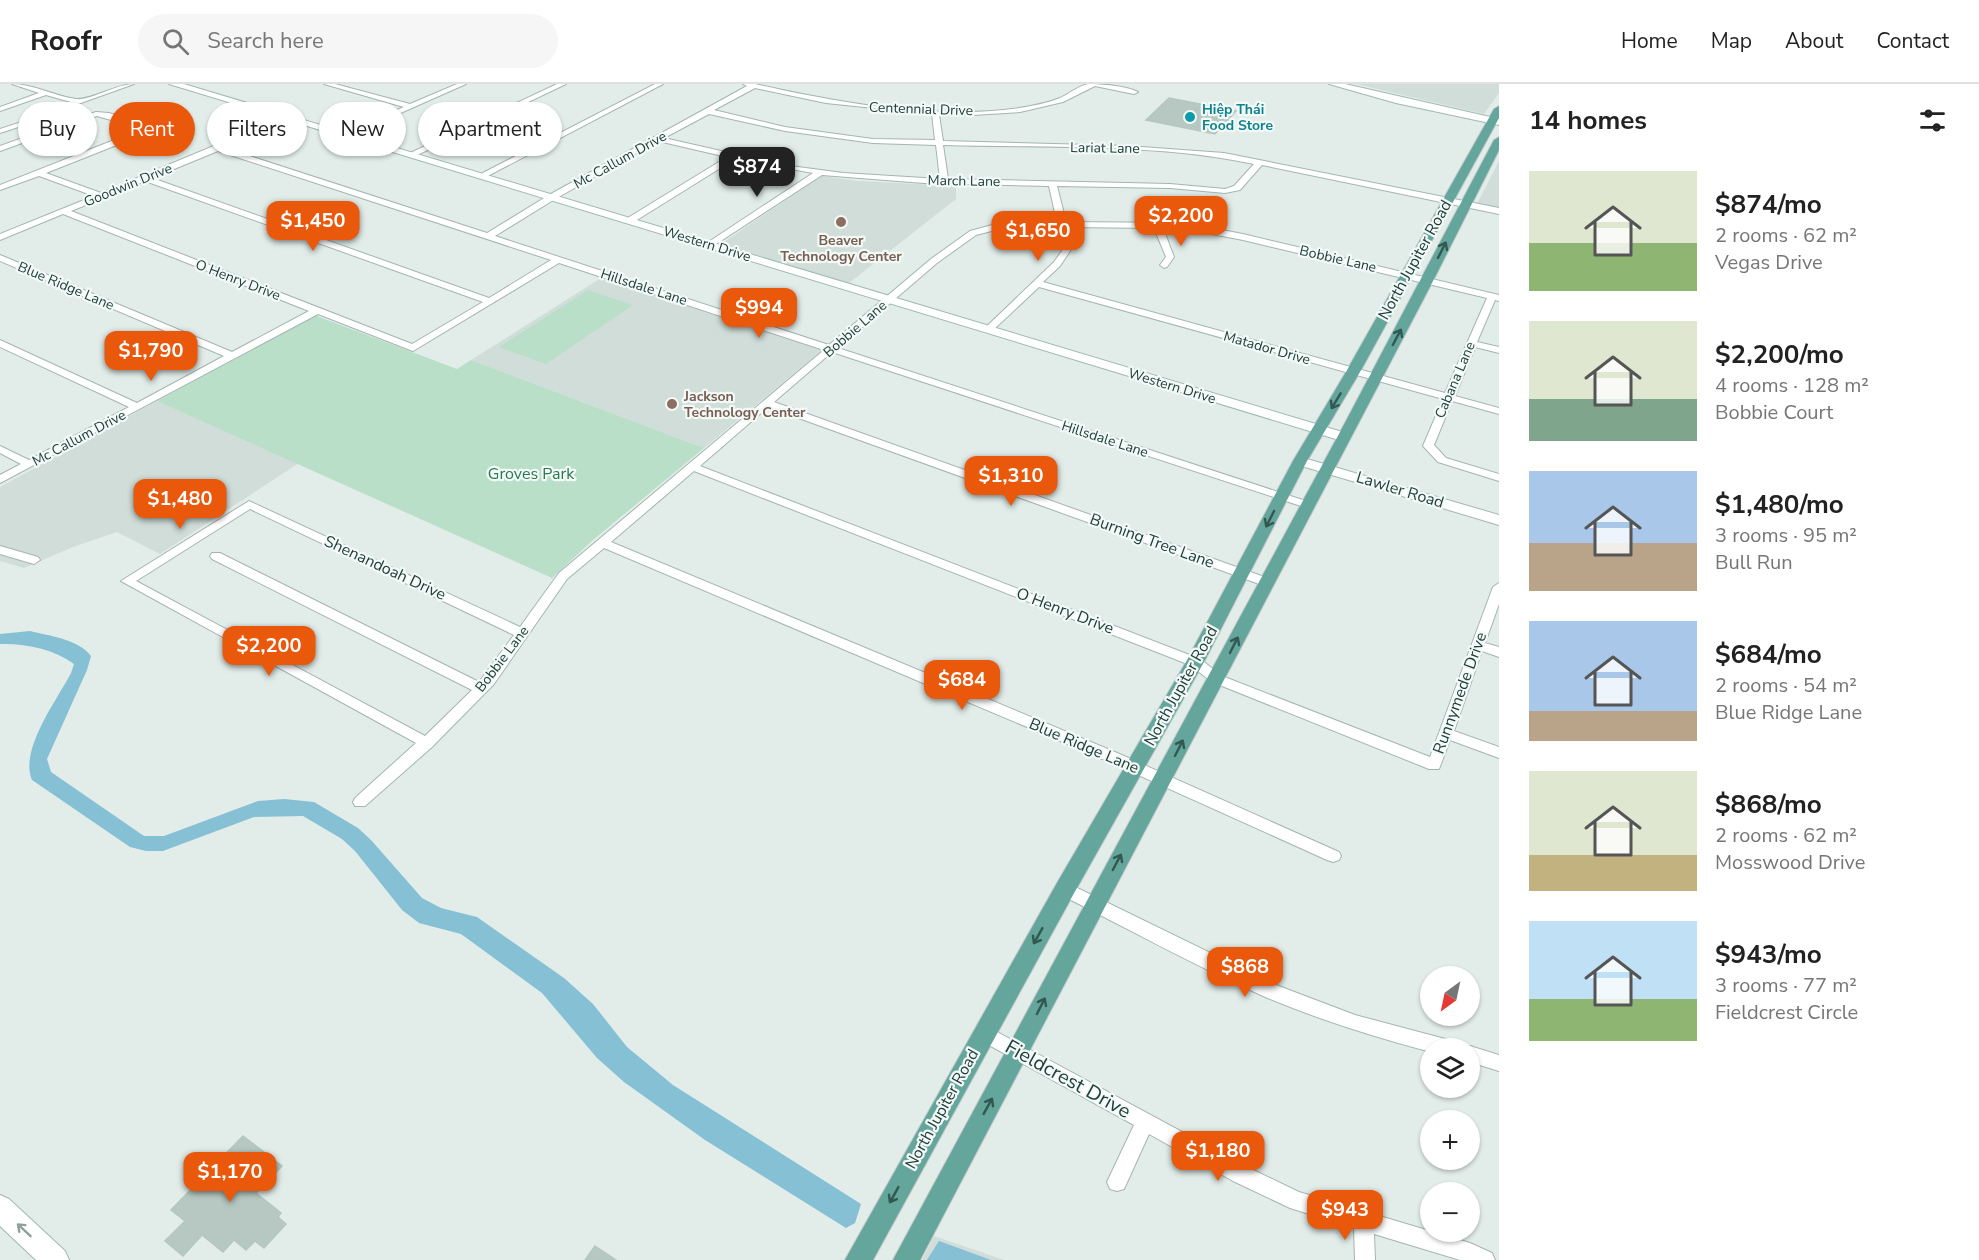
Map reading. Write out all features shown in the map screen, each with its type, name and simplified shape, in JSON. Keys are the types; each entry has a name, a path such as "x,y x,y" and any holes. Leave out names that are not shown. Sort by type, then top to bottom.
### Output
{"main road":[{"name":"North Jupiter Road","path":"858,1260 1065,889 1195,662 1300,461 1353,372 1469,163 1497,118"},
{"name":"North Jupiter Road","path":"906,1260 1095,903 1217,679 1266,582 1329,468 1499,140"},
{"path":"1469,163 1485,166"}],"street":[{"path":"15,84 78,102 131,84"},
{"name":"Western Drive","path":"174,84 236,102"},
{"path":"327,84 412,106"},
{"path":"406,109 464,84"},
{"path":"410,155 563,84"},
{"path":"480,176 660,84"},
{"path":"1094,84 1134,92"},
{"name":"Centennial Drive","path":"749,85 849,105 935,112 1003,111 1041,106 1082,92 1094,84"},
{"name":"Mc Callum Drive","path":"489,236 552,197 658,139 749,85"},
{"path":"1343,85 1497,118"},
{"path":"1343,85 1497,118"},
{"path":"0,109 45,93"},
{"path":"0,102 10,105"},
{"name":"Lariat Lane","path":"707,111 826,136 884,142 1098,144 1184,151 1261,161 1499,211"},
{"path":"935,112 944,181"},
{"path":"97,115 149,129 97,150"},
{"path":"0,131 18,125"},
{"name":"March Lane","path":"658,139 732,157 819,172 878,179 1170,186 1232,190 1261,161"},
{"path":"0,149 18,143"},
{"name":"Goodwin Drive","path":"0,237 207,152"},
{"name":"Western Drive","path":"406,154 1344,437"},
{"path":"0,188 82,156"},
{"name":"Hillsdale Lane","path":"243,156 1308,505"},
{"path":"629,220 732,157"},
{"path":"710,245 819,172"},
{"path":"39,173 102,196"},
{"path":"144,178 490,301 559,259"},
{"path":"988,330 1057,264 1068,248 1052,183"},
{"name":"O Henry Drive","path":"63,211 413,348 490,301"},
{"name":"Bobbie Lane","path":"360,802 427,743 481,689 563,576 934,261 973,232 1007,224 1185,226 1220,232 1496,297"},
{"path":"1157,225 1170,257 1164,265"},
{"name":"Blue Ridge Lane","path":"0,258 232,356"},
{"name":"Matador Drive","path":"1036,283 1499,411"},
{"name":"Cabana Lane","path":"1496,297 1471,343 1428,446 1442,460 1499,478"},
{"name":"Mc Callum Drive","path":"0,480 316,310"},
{"path":"0,343 136,406"},
{"path":"1471,343 1499,350"},
{"name":"Burning Tree Lane","path":"767,403 1266,582"},
{"path":"0,449 29,464"},
{"name":"Lawler Road","path":"1300,461 1499,520"},
{"name":"O Henry Drive","path":"691,466 1195,662 1217,679 1434,765"},
{"name":"Shenandoah Drive","path":"427,743 127,581 249,504 521,633"},
{"name":"Blue Ridge Lane","path":"601,542 1135,768 1333,856"},
{"path":"0,550 34,560"},
{"path":"216,556 481,689"},
{"name":"Runnymede Drive","path":"1434,765 1499,587"},
{"path":"1478,645 1499,652"},
{"path":"1445,733 1499,753"},
{"path":"1065,889 1264,988 1299,1003 1420,1041"},
{"name":"Fieldcrest Drive","path":"984,1033 1240,1174 1297,1201 1470,1253 1485,1260"},
{"path":"1480,1057 1499,1063"},
{"path":"1117,1182 1145,1121"},
{"path":"0,1208 56,1260"},
{"path":"1364,1221 1365,1260"}],"shaded area":[{"path":"1356,84 1499,84 1499,93 1484,114"},
{"path":"1499,161 1499,208 1477,204"},
{"name":"Beaver Technology Center","path":"821,176 859,181 956,186 956,199 849,283 721,244"},
{"name":"Jackson Technology Center","path":"601,278 822,350 704,448 471,360"},
{"path":"157,401 299,463 160,554 117,532 73,547 24,568 0,561 0,487"},
{"path":"934,1236 1004,1260 922,1260"}],"green space":[{"path":"588,290 633,305 546,364 499,347"},
{"name":"Groves Park","path":"314,315 457,369 471,360 704,448 593,540 552,578 157,401"}],"water":[{"path":"30,631 71,642 91,656 87,670 47,759 51,772 144,836 164,836 258,801 284,799 314,802 358,828 422,898 441,908 477,917 564,978 593,1004 627,1047 673,1085 861,1204 855,1223 846,1228 705,1140 624,1082 597,1058 542,993 461,934 419,923 402,910 355,851 342,839 303,816 254,817 163,851 146,851 130,847 32,780 29,768 35,740 74,664 57,654 38,648 0,644 0,634"},
{"path":"939,1241 991,1260 927,1260"}],"building":[{"name":"Hiệp Thái Food Store","path":"1169,98 1236,111 1215,134 1146,120"},
{"path":"243,1136 282,1166 256,1193 281,1213 278,1217 286,1224 264,1248 255,1241 246,1250 234,1240 223,1252 202,1235 183,1256 165,1241 185,1221 171,1210"},
{"path":"595,1246 616,1260 585,1260"}],"place":[{"name":"Hiệp Thái Food Store","path":"1190,117"},
{"name":"Beaver Technology Center","path":"841,222"},
{"name":"Jackson Technology Center","path":"672,404"}]}
